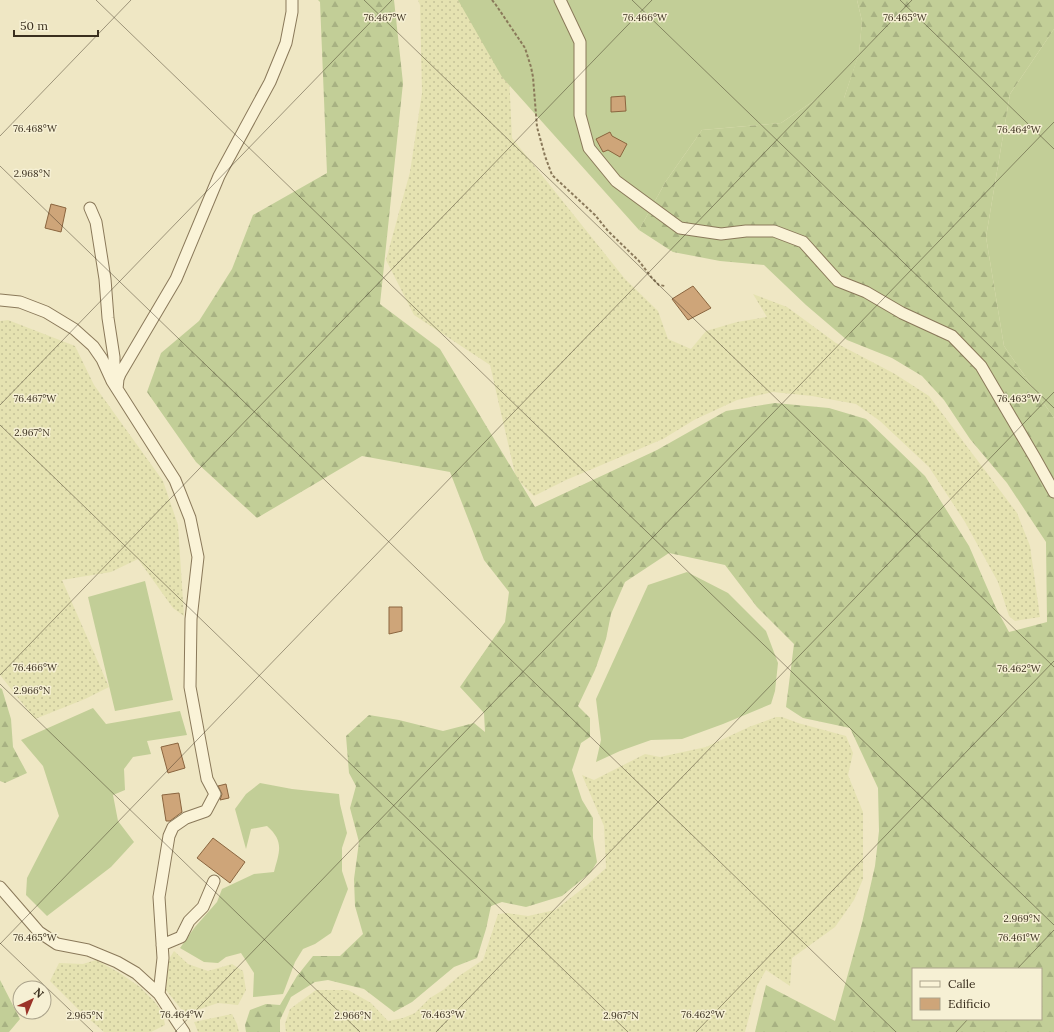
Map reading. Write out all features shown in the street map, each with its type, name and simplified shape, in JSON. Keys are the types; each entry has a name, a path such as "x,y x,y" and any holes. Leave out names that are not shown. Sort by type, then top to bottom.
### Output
{"street":[{"path":"115,385 176,279 219,176 270,82 286,43 292,12 292,0"},
{"path":"560,0 580,42 580,114 589,148 616,180 680,228 721,234 746,231 774,231 803,242 838,281 866,292 902,313 952,336 981,366 1054,492"},
{"path":"90,208 96,222 105,279 108,318 114,357 115,385"},
{"path":"0,300 20,302 46,312 74,329 93,346 102,359 115,385 175,480 190,518 198,558 191,619 190,687 207,779 215,794 206,811 186,818 173,827 169,836 159,897 163,958 159,994"},
{"path":"162,945 181,937 190,921 202,907 214,881"},
{"path":"0,888 39,932 57,944 88,950 118,962 136,973 159,994 184,1032"}],"path":[{"path":"492,0 525,48 533,77 537,127 552,175 596,215 608,231 639,262 652,278 659,284 665,286"}],"shaded area":[{"path":"418,0 459,0 508,53 512,138 625,279 658,311 668,339 691,349 706,331 737,322 767,317 753,294 787,307 836,343 895,374 929,396 1017,513 1030,546 1040,617 1015,621 1009,616 998,582 965,522 929,467 880,421 856,404 812,396 773,392 737,400 694,420 663,439 566,480 534,496 516,478 490,365 414,315 386,260 410,172 422,93 420,5"},
{"path":"8,320 75,346 94,385 163,481 178,525 184,616 173,608 138,559 111,572 62,580 109,687 85,699 35,719 0,675 0,321"},
{"path":"776,717 782,717 846,736 853,753 848,775 863,812 863,879 854,900 835,927 792,958 790,986 766,970 757,986 745,1032 286,1032 285,1024 290,1009 316,990 348,990 371,1003 388,1021 403,1018 415,1013 430,998 483,960 498,914 507,913 528,916 555,910 586,886 606,868 604,826 582,775 594,780 645,754 660,757 706,747 749,727"},
{"path":"174,951 188,964 208,971 232,964 243,971 246,990 238,1005 218,1003 185,1014 166,990 168,961"},
{"path":"96,960 118,972 140,987 154,1001 163,1013 165,1025 151,1032 104,1032 78,1009 50,980 59,963 83,964"},
{"path":"232,1014 239,1032 198,1032 194,1022"}],"green space":[{"path":"318,0 394,0 403,83 380,304 440,349 535,507 657,450 726,411 775,403 829,408 866,419 925,476 969,546 996,608 1009,632 1047,622 1046,542 1007,483 970,439 944,400 922,376 892,358 847,340 806,305 764,265 720,261 673,252 639,230 666,181 702,130 781,123 818,98 844,98 859,53 862,21 857,0 1054,0 1054,29 1010,94 986,237 1004,346 1054,418 1054,1032 755,1032 766,985 835,1021 862,923 875,866 879,831 878,788 850,728 803,718 786,707 794,644 757,607 725,565 669,553 625,582 611,614 606,639 595,670 578,706 590,718 590,737 581,743 572,770 582,800 593,818 593,838 597,862 591,872 562,896 526,907 502,902 491,906 477,958 454,967 412,1002 394,1012 364,989 328,980 315,982 291,997 280,1020 280,1032 246,1032 245,1025 250,1010 266,1004 280,1005 297,976 313,956 340,956 363,934 355,906 354,879 359,842 350,808 356,786 349,773 346,736 369,715 399,720 443,731 474,723 485,732 484,713 460,687 505,622 509,592 484,560 450,472 362,456 257,518 196,462 147,392 161,353 199,321 232,269 253,215 327,173 320,2"},
{"path":"458,0 857,0 862,21 859,54 844,98 818,98 781,123 702,130 666,181 639,230 502,77"},
{"path":"1054,29 1054,418 1004,346 986,237 1010,94"},
{"path":"687,572 728,593 766,631 778,663 775,691 771,704 682,739 651,740 620,751 596,762 601,740 596,699 648,585"},
{"path":"145,581 173,700 115,711 88,597"},
{"path":"0,688 2,689 11,719 13,747 27,773 5,783 0,781"},
{"path":"93,708 106,724 180,711 187,735 147,741 151,754 133,757 124,769 125,790 113,795 118,821 134,842 111,867 47,916 26,895 27,878 59,816 43,766 21,740"},
{"path":"260,783 292,789 339,794 347,833 342,848 342,871 348,889 331,933 315,944 303,949 295,962 283,994 253,997 254,973 241,953 226,957 218,963 204,962 180,948 195,927 217,902 222,889 254,874 274,872 278,859 279,848 273,832 267,826 251,829 246,849 235,809 246,794"},
{"path":"0,980 12,1003 12,1020 19,1020 9,1032 0,1032"}],"building":[{"path":"625,96 626,111 611,112 611,97"},
{"path":"610,132 612,136 627,144 620,157 608,150 603,152 596,139"},
{"path":"51,204 66,208 61,232 45,228"},
{"path":"693,286 711,308 688,320 672,299"},
{"path":"389,607 402,607 402,631 389,634"},
{"path":"178,743 185,768 168,773 161,747"},
{"path":"226,784 229,798 220,800 222,794 218,786"},
{"path":"179,793 182,812 170,821 166,821 162,795"},
{"path":"213,838 245,862 230,883 197,858"}]}
